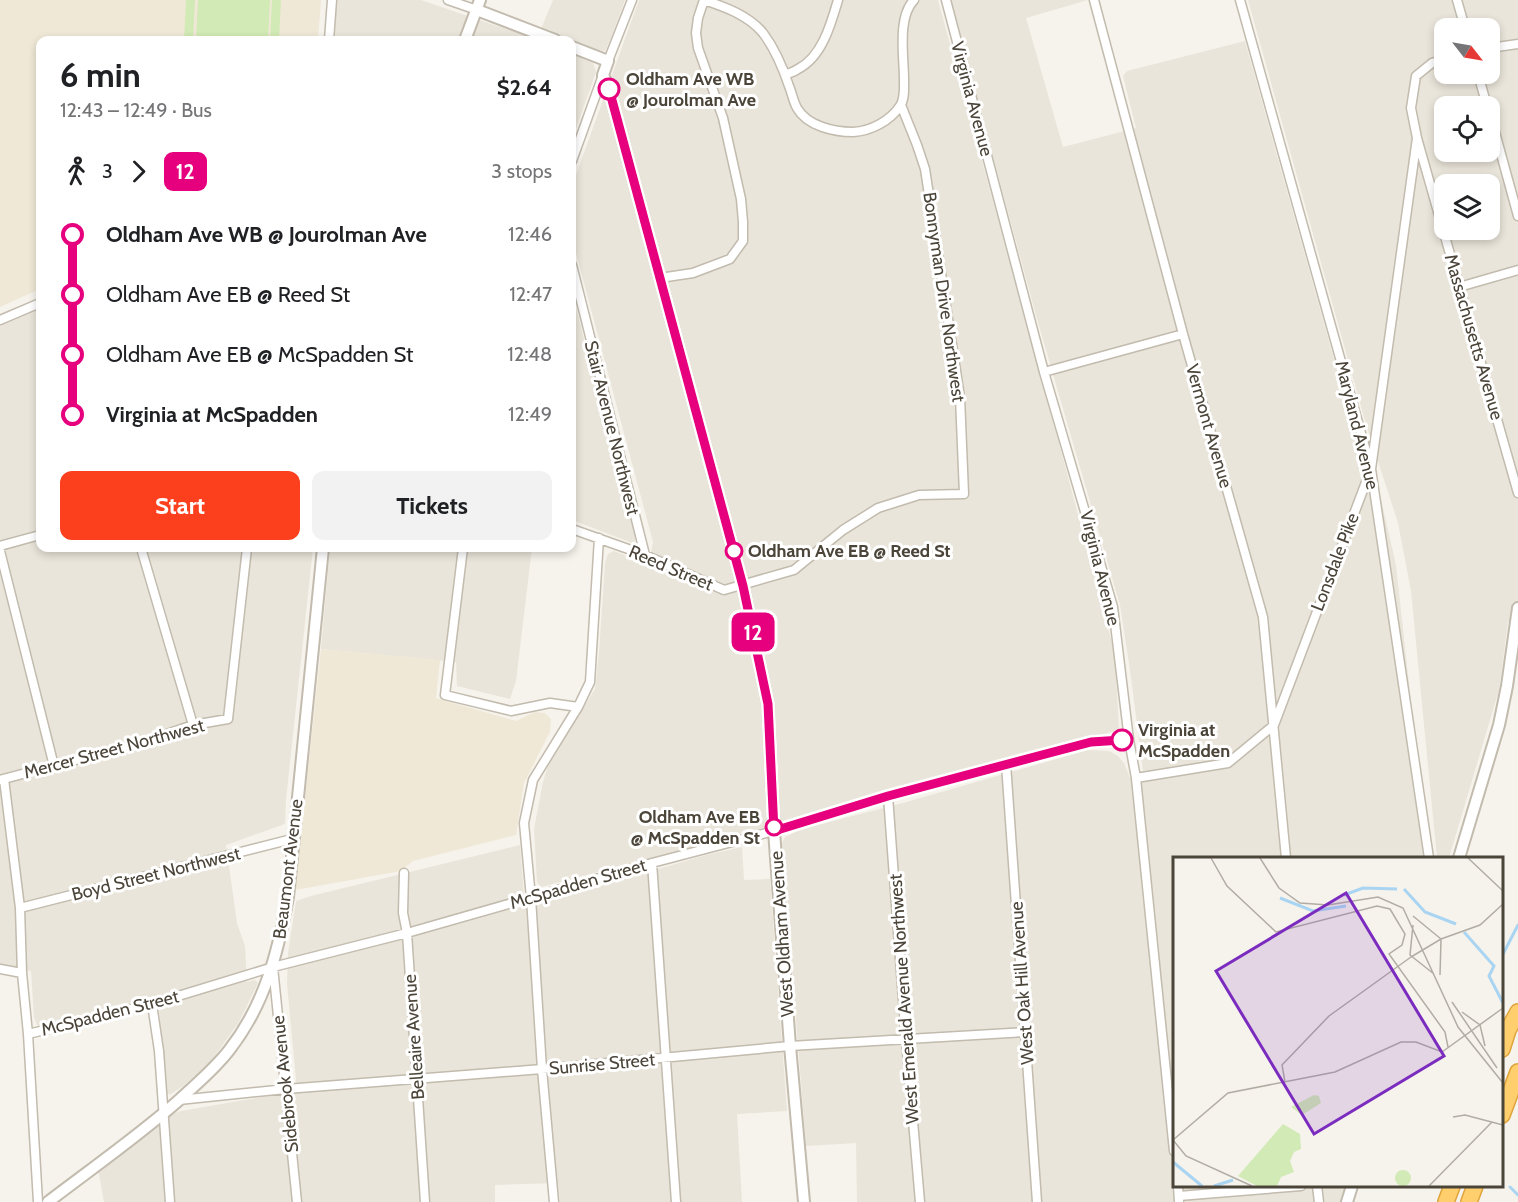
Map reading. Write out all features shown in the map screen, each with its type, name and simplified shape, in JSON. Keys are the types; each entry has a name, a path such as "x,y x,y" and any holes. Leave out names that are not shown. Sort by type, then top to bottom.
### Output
{"highway":[{"path":"1503,1046 1518,1011"},
{"path":"1503,1112 1518,1072"},
{"path":"1446,1202 1451,1187"},
{"path":"1469,1202 1474,1187"}],"street":[{"path":"329,36 332,0"},
{"path":"448,0 478,5 546,36"},
{"path":"576,150 632,0"},
{"path":"660,279 693,273 730,259 743,241 739,189 723,117 698,48 696,33 704,0 735,12 762,32 774,51 797,108 804,118 831,130 853,132 870,129 884,121 901,105 904,91 903,22 914,0"},
{"path":"785,75 800,69 811,59 824,41 838,0"},
{"name":"Virginia Avenue","path":"946,0 1044,372 1113,607 1129,740 1136,778 1173,1141"},
{"name":"Vermont Avenue","path":"1094,0 1182,334 1263,617 1287,857"},
{"name":"Maryland Avenue","path":"1240,0 1371,469 1429,857"},
{"path":"1457,0 1462,18"},
{"path":"466,36 478,5"},
{"path":"1500,47 1518,45"},
{"path":"576,49 608,61"},
{"name":"Massachusetts Avenue","path":"1434,62 1416,76 1410,108 1518,493"},
{"name":"West Oldham Avenue","path":"603,75 609,89 743,586 768,704 774,831 804,1202"},
{"name":"Bonnyman Drive Northwest","path":"901,105 925,169 960,397 964,494"},
{"name":"Lonsdale Pike","path":"1136,778 1228,763 1274,724 1371,469 1417,138"},
{"path":"1500,150 1518,216"},
{"path":"1459,287 1518,270"},
{"name":"Stair Avenue Northwest","path":"576,281 645,555"},
{"path":"0,320 36,305"},
{"path":"1044,372 1182,334"},
{"name":"Reed Street","path":"576,530 645,555 724,591 794,570 843,530 878,508 919,495 964,494"},
{"path":"0,546 36,537"},
{"path":"554,1202 524,823 533,780 578,707 590,682 598,538"},
{"path":"0,551 54,766"},
{"path":"142,552 193,725"},
{"name":"Mercer Street Northwest","path":"2,780 147,741 193,725 228,719 247,552"},
{"name":"Beaumont Avenue","path":"48,1202 164,1113 211,1072 231,1049 265,988 273,967 288,897 292,839 323,552"},
{"path":"462,552 445,695 511,711 550,703 578,707"},
{"path":"1459,857 1499,725 1518,608"},
{"name":"McSpadden Street","path":"28,1034 152,1004 273,967 407,933 652,863 774,831 888,796 1091,742 1129,740"},
{"name":"West Oak Hill Avenue","path":"1006,765 1037,1202"},
{"path":"2,780 20,908 22,973 38,1202"},
{"name":"West Emerald Avenue Northwest","path":"888,796 920,1202"},
{"name":"Boyd Street Northwest","path":"20,908 292,839"},
{"path":"652,863 675,1202"},
{"name":"Belleaire Avenue","path":"404,873 403,913 407,933 425,1202"},
{"name":"Sidebrook Avenue","path":"273,967 297,1202"},
{"path":"0,969 22,973"},
{"path":"152,1004 159,1051 170,1202"},
{"name":"Sunrise Street","path":"178,1100 790,1046 1025,1032"},
{"path":"1179,1199 1284,1187"},
{"path":"1317,1187 1319,1202"},
{"path":"1347,1202 1351,1187"}],"shaded area":[{"path":"0,0 321,0 318,36 36,36 36,291 0,307"},
{"path":"336,0 421,0 526,36 334,36"},
{"path":"553,0 625,0 605,51 576,42 576,36 560,36 541,29"},
{"path":"639,0 938,0 1115,654 1119,730 854,801 732,837 541,887 537,882 534,829 543,782 549,762 595,689 605,563 608,554 614,551 649,565 653,542 576,253 576,175"},
{"path":"950,0 1088,0 1026,18 1063,147 1136,128 1123,76 1127,71 1245,41 1365,470 1380,495 1396,565 1428,857 1173,857 1173,1187 1349,1187 1343,1202 857,1202 856,1143 806,1146 782,843 785,837 802,829 903,803 1088,750 1109,751 1124,763 1130,778 1144,779 1120,605 1039,326"},
{"path":"1248,0 1518,0 1518,619 1508,622 1499,690 1449,857 1437,857 1411,591 1398,523 1365,421"},
{"path":"576,56 593,63 596,72 576,129"},
{"path":"576,308 635,532 635,544 576,522"},
{"path":"36,310 36,552 313,552 285,824 226,845 237,923 245,946 247,982 255,980 258,983 239,1022 209,1064 171,1094 166,1094 158,997 43,1028 37,1025 34,1017 31,971 0,964 0,324"},
{"path":"330,552 532,552 516,681 510,699 457,686 456,662 321,649"},
{"path":"321,649 440,660 436,698 516,721 535,712 545,713 551,719 550,732 524,783 516,835 413,861 401,871 295,890"},
{"path":"520,845 525,908 706,855 742,847 744,880 770,879 787,1111 737,1114 742,1202 560,1202 558,1183 495,1185 495,1202 104,1202 98,1169 147,1130 172,1114 297,1091 287,984 288,953 296,901"}],"green space":[{"path":"186,0 195,0 193,36 184,36"},
{"path":"198,0 270,0 268,36 196,36"},
{"path":"272,0 281,0 279,36 270,36"}],"waterway":[{"path":"1503,954 1518,925"},
{"path":"1510,1187 1518,1195"}],"bus line":[{"name":"12","path":"609,89 743,586 768,704 774,831 888,796 1091,742 1122,740"}],"place":[{"name":"Oldham Ave WB @ Jourolman Ave","path":"609,89"},
{"name":"Oldham Ave EB @ Reed St","path":"734,551"},
{"name":"Virginia at McSpadden","path":"1122,740"},
{"name":"Oldham Ave EB @ McSpadden St","path":"774,827"}]}
